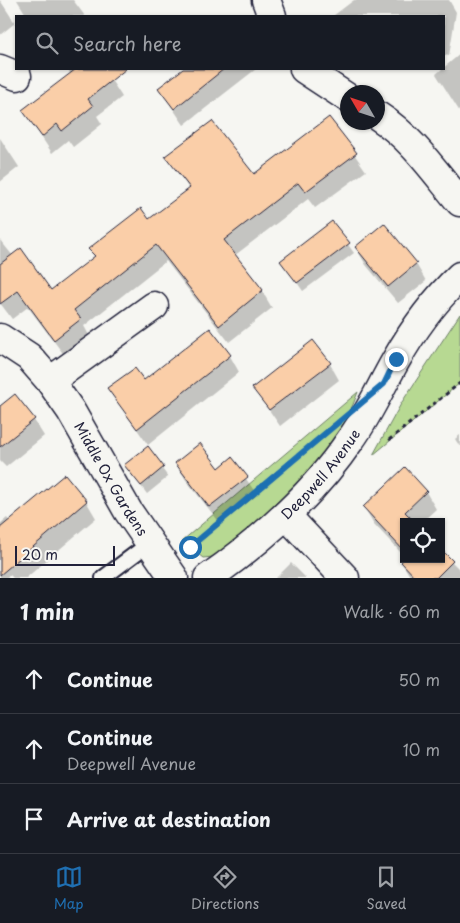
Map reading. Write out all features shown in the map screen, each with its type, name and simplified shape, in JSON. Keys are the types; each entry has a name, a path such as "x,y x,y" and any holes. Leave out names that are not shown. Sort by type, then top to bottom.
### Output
{"street":[{"path":"266,0 272,15"},
{"path":"306,70 340,93"},
{"path":"385,121 398,129 460,202"},
{"name":"Deepwell Avenue","path":"208,578 254,544 323,477 352,439 396,359 443,292 460,276"},
{"path":"50,380 154,306"},
{"name":"Middle Ox Gardens","path":"0,338 29,357 50,380 128,510 163,561"},
{"path":"286,515 345,578"}],"lane":[{"path":"103,578 163,561"}],"path":[{"path":"163,561 190,547 294,459"}],"green space":[{"path":"460,314 460,383 373,455 402,402"},
{"path":"358,392 342,432 280,503 213,557 203,558 182,541"}],"building":[{"path":"75,70 125,70 88,99 93,106 62,131 57,124 42,137 22,110"},
{"path":"182,70 223,70 174,109 158,88"},
{"path":"329,117 357,153 305,192 298,183 224,240 263,290 219,326 156,245 74,310 81,319 54,340 18,291 0,304 0,264 21,248 51,290 95,256 88,249 141,208 149,219 190,188 165,156 212,121 254,174"},
{"path":"332,221 350,243 297,283 280,261"},
{"path":"384,223 417,263 388,287 355,247"},
{"path":"210,328 231,355 137,429 107,388 135,368 144,380"},
{"path":"313,340 331,363 269,410 252,388"},
{"path":"15,394 35,419 0,447 0,406"},
{"path":"200,443 219,468 232,457 248,477 209,507 175,463"},
{"path":"148,446 164,467 141,486 124,465"},
{"path":"405,467 427,491 405,512 411,518 400,518 400,547 363,507"},
{"path":"65,474 87,501 0,575 0,528"},
{"path":"445,553 453,561 436,578 416,578 402,563 445,563"}],"route":[{"path":"190,547 384,384 396,359"}]}
